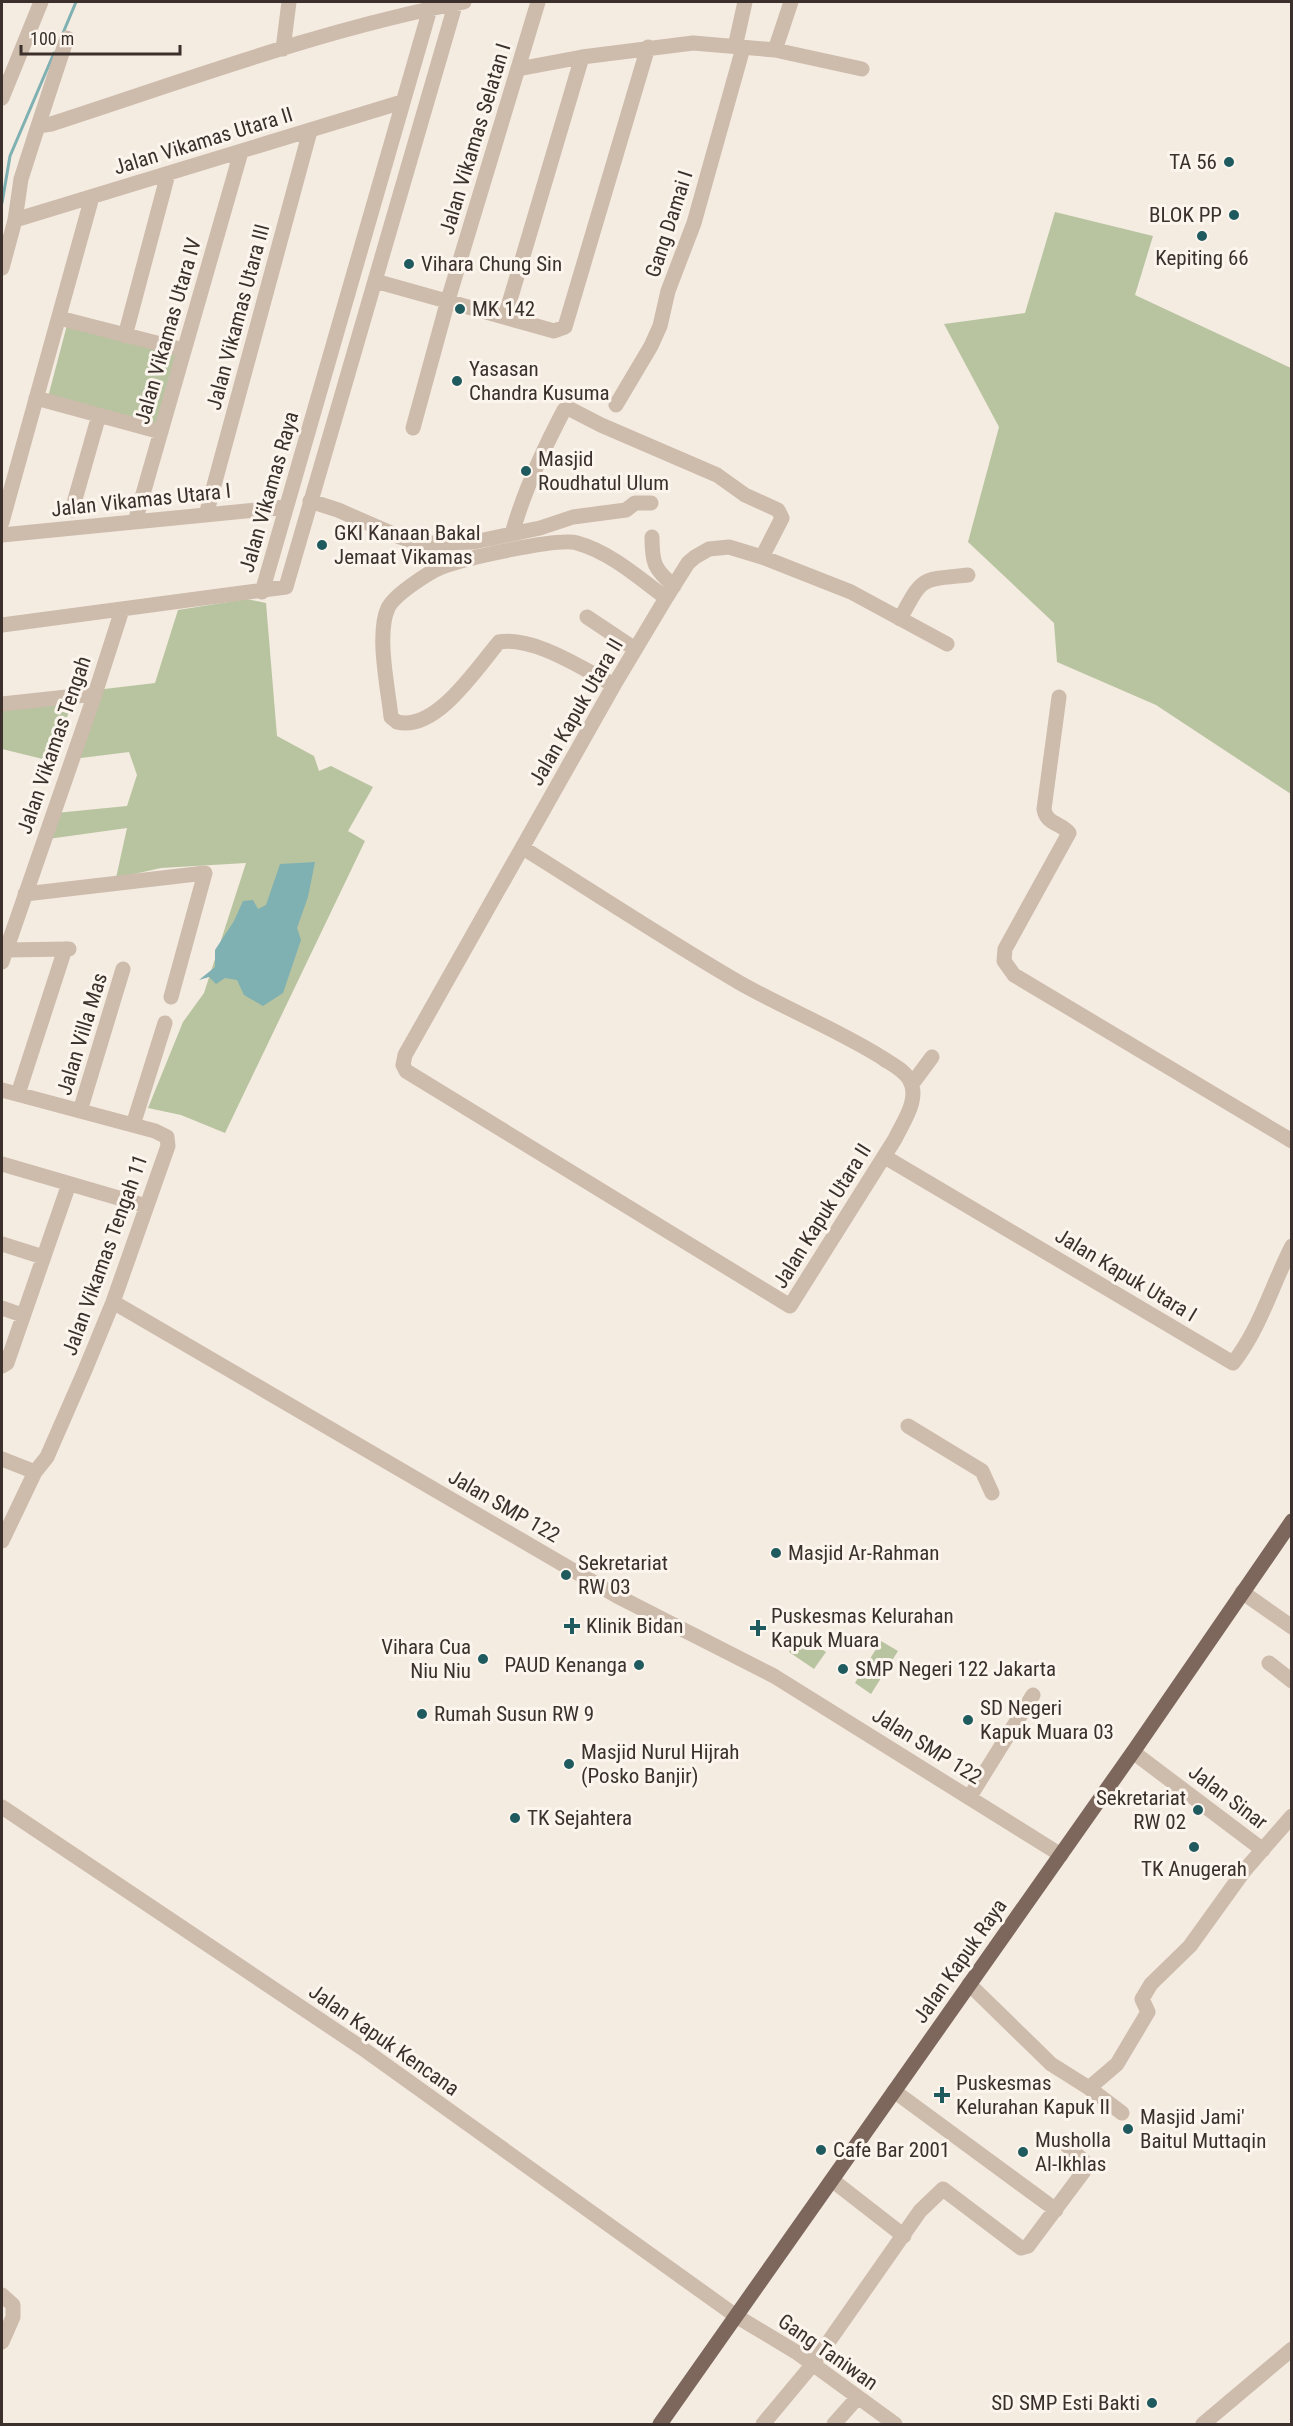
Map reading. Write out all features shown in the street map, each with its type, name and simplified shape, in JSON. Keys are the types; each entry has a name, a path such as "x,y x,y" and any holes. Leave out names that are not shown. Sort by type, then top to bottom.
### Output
{"main road":[{"name":"Jalan Kapuk Raya","path":"660,2424 1133,1752 1292,1521"}],"street":[{"path":"2,98 40,2"},
{"path":"283,49 289,2"},
{"name":"Jalan Vikamas Selatan I","path":"413,428 448,300 537,2"},
{"name":"Gang Damai I","path":"616,405 651,346 660,326 668,291 694,223 739,48 745,2"},
{"path":"775,50 791,2"},
{"path":"38,126 51,124 283,49 447,4"},
{"name":"Jalan Vikamas Raya","path":"447,4 375,281 287,586 264,591 285,507 402,102 447,4"},
{"path":"2,268 15,220 21,179 67,38"},
{"path":"518,69 582,57 693,42 775,50 862,69"},
{"path":"375,281 554,331 562,330 567,324 648,47"},
{"path":"506,317 582,57"},
{"name":"Jalan Vikamas Utara II","path":"15,220 402,102"},
{"name":"Jalan Vikamas Utara III","path":"206,515 310,131"},
{"name":"Jalan Vikamas Utara IV","path":"135,522 241,152"},
{"path":"125,336 168,174"},
{"path":"2,522 92,197"},
{"path":"59,318 184,350"},
{"path":"36,398 161,432"},
{"path":"512,534 524,492 564,410 570,409 601,425 717,475 745,495 778,510 782,518 762,557"},
{"path":"72,510 99,416"},
{"path":"310,501 420,543 474,542 540,528 573,517 626,510 635,503 651,504"},
{"name":"Jalan Vikamas Utara I","path":"2,535 285,507"},
{"path":"652,537 652,556 655,568 670,592"},
{"path":"614,685 543,649 509,640 499,642 437,712 423,719 406,723 397,722 391,717 383,640 387,609 393,600 442,567 543,543 580,543 670,592"},
{"name":"Jalan Kapuk Utara II","path":"912,1084 913,1097 890,1159 790,1306 406,1071 403,1065 405,1055 614,685 688,563 709,549 729,547 762,557 851,591 947,644"},
{"path":"900,619 917,588 923,583 930,579 968,575"},
{"path":"2,625 264,591"},
{"name":"Jalan Vikamas Tengah","path":"4,956 122,610"},
{"path":"587,617 635,649"},
{"path":"2,704 95,694"},
{"path":"1059,697 1044,809 1049,821 1069,833 1005,949 1010,970 1292,1141"},
{"path":"523,848 742,984 868,1049 901,1070 912,1084 932,1057"},
{"path":"25,894 205,873 171,997"},
{"path":"4,956 67,949 18,1094"},
{"name":"Jalan Villa Mas","path":"80,1111 123,969"},
{"path":"133,1125 165,1023"},
{"name":"Jalan Vikamas Tengah 11","path":"2,1090 133,1125 166,1137 168,1146 113,1302 47,1457 35,1472 2,1541"},
{"name":"Jalan Kapuk Utara I","path":"890,1159 1233,1363 1258,1322 1292,1246"},
{"path":"2,1164 146,1206"},
{"path":"4,1365 69,1185"},
{"path":"2,1244 42,1257"},
{"name":"Jalan SMP 122","path":"113,1302 617,1596 774,1676 1060,1855"},
{"path":"2,1308 22,1315"},
{"path":"908,1426 982,1471 992,1493"},
{"path":"2,1459 35,1472"},
{"path":"1242,1592 1292,1627"},
{"path":"1269,1663 1292,1681"},
{"path":"969,1798 1033,1695"},
{"name":"Jalan Sinar","path":"1133,1752 1263,1850 1292,1816"},
{"name":"Jalan Kapuk Kencana","path":"2,1807 362,2048 736,2316"},
{"path":"1089,2088 1117,2064 1148,2012 1142,1999 1151,1984 1190,1946 1244,1871 1263,1850"},
{"path":"969,1984 1051,2064 1089,2088 1122,2113"},
{"path":"894,2091 1056,2210"},
{"path":"763,2424 813,2364 920,2211 943,2189 1024,2249 1084,2171 1084,2161 1062,2141"},
{"path":"832,2180 904,2236"},
{"path":"2,2295 13,2305 13,2317 2,2342"},
{"name":"Gang Taniwan","path":"736,2316 813,2364 895,2424"},
{"path":"1203,2424 1292,2349"},
{"path":"834,2424 858,2397"}],"green space":[{"path":"1055,212 1153,236 1135,295 1291,368 1291,794 1156,705 1057,662 1054,623 968,542 999,427 944,324 1025,313"},
{"path":"67,325 180,356 160,428 48,397"},
{"path":"247,599 266,603 277,736 314,756 319,771 331,766 373,787 348,831 365,841 225,1133 181,1115 148,1108 183,1022 204,993 246,863 161,868 116,878 127,828 48,839 56,813 127,806 137,775 129,752 73,759 96,690 155,683 178,610"},
{"path":"77,690 51,761 2,749 2,698"},
{"path":"800,1635 826,1652 814,1669 789,1652"},
{"path":"881,1641 898,1651 871,1694 855,1683"}],"water":[{"path":"315,862 308,897 297,928 301,940 283,993 263,1006 244,995 237,980 225,978 216,984 209,977 199,980 215,967 215,950 234,921 243,901 253,900 258,909 266,905 280,864"}],"waterway":[{"path":"63,33 76,2"},
{"path":"2,203 10,156 54,53"}],"place":[{"name":"TA 56","path":"1229,162"},
{"name":"BLOK PP","path":"1234,215"},
{"name":"Kepiting 66","path":"1202,236"},
{"name":"Vihara Chung Sin","path":"409,264"},
{"name":"MK 142","path":"460,309"},
{"name":"Yasasan Chandra Kusuma","path":"457,381"},
{"name":"Masjid Roudhatul Ulum","path":"526,471"},
{"name":"GKI Kanaan Bakal Jemaat Vikamas","path":"322,545"},
{"name":"Masjid Ar-Rahman","path":"776,1553"},
{"name":"Sekretariat RW 03","path":"566,1575"},
{"name":"Klinik Bidan","path":"572,1626"},
{"name":"Puskesmas Kelurahan Kapuk Muara","path":"758,1628"},
{"name":"Vihara Cua Niu Niu","path":"483,1659"},
{"name":"PAUD Kenanga","path":"639,1665"},
{"name":"SMP Negeri 122 Jakarta","path":"843,1669"},
{"name":"Rumah Susun RW 9","path":"422,1714"},
{"name":"SD Negeri Kapuk Muara 03","path":"968,1720"},
{"name":"Masjid Nurul Hijrah (Posko Banjir)","path":"569,1764"},
{"name":"Sekretariat RW 02","path":"1198,1810"},
{"name":"TK Sejahtera","path":"515,1818"},
{"name":"TK Anugerah","path":"1194,1847"},
{"name":"Puskesmas Kelurahan Kapuk II","path":"942,2095"},
{"name":"Masjid Jami' Baitul Muttaqin","path":"1128,2129"},
{"name":"Cafe Bar 2001","path":"821,2150"},
{"name":"Musholla Al-Ikhlas","path":"1023,2152"},
{"name":"SD SMP Esti Bakti","path":"1152,2403"}]}
